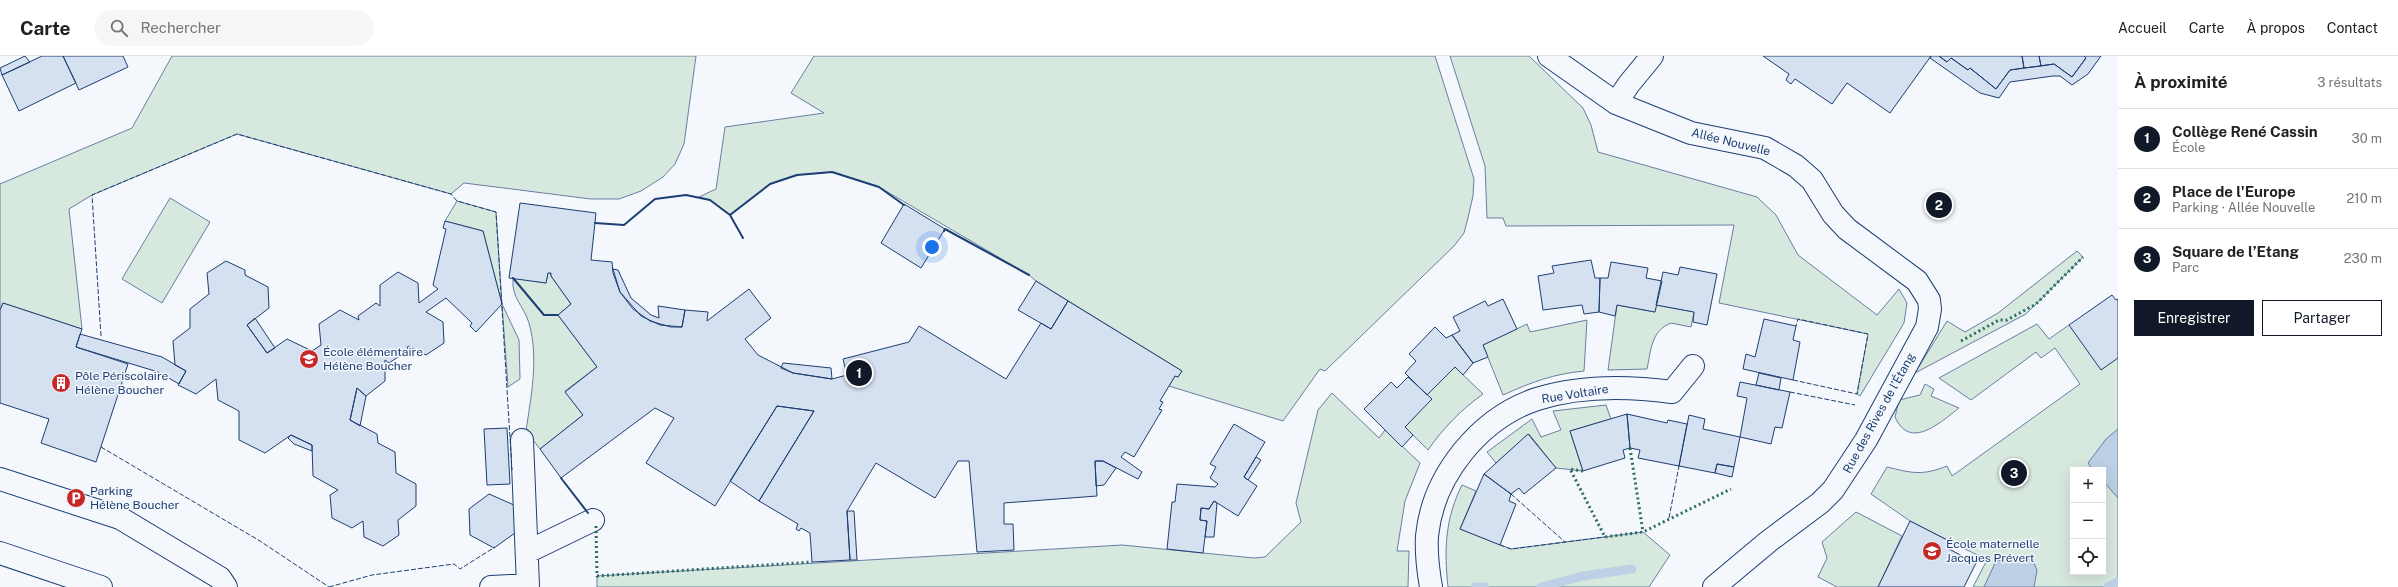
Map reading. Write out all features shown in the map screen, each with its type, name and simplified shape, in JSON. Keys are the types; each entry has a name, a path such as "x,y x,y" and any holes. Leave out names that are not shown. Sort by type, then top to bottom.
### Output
{"street":[{"name":"Allée Nouvelle","path":"1549,56 1616,103 1691,133 1765,148 1796,166 1812,180 1833,214 1847,229 1906,272 1921,286 1930,305 1927,327"},
{"path":"1616,103 1652,56"},
{"name":"Rue des Rives de l’Étang","path":"1714,587 1769,541 1820,503 1833,490 1866,440 1927,327"},
{"name":"Rue Voltaire","path":"1431,587 1426,551 1435,502 1462,454 1488,427 1523,405 1556,395 1614,388 1672,392 1693,366"},
{"path":"491,587 528,585 522,440"},
{"path":"0,479 120,518 220,578 226,587"},
{"path":"527,552 593,520"},
{"path":"0,553 101,587"}],"shaded area":[{"path":"172,56 696,56 684,144 675,164 663,177 641,191 619,199 591,199 464,183 451,194 237,134 92,195 69,209 82,329 3,303 0,310 0,184 132,128"},
{"path":"814,56 1435,56 1474,179 1473,196 1467,222 1464,233 1454,246 1325,371 1320,369 1283,421 1169,386 1175,376 1178,377 1182,371 1036,281 1029,275 879,187 832,172 797,175 770,184 730,215 710,200 699,197 716,189 725,127 824,113 791,93"},
{"path":"1450,56 1529,56 1583,108 1591,125 1598,152 1757,197 1776,215 1798,255 1877,315 1899,289 1907,303 1904,323 1860,396 1857,394 1868,334 1719,303 1734,225 1506,226 1503,218 1487,218 1485,166"},
{"path":"170,198 210,222 162,303 122,279"},
{"path":"457,201 496,212 502,304 483,231 445,221"},
{"path":"2077,251 2083,257 2026,314 1915,373 1947,321 1965,332 1998,313"},
{"path":"548,273 551,273 551,276 571,304 558,315 597,367 565,391 583,415 540,449 526,431 532,391 534,364 532,337 527,317 514,291 513,278 546,283"},
{"path":"502,304 519,340 520,379 508,387"},
{"path":"1617,305 1655,312 1656,305 1694,312 1691,327 1671,323 1664,326 1659,331 1651,348 1647,369 1608,370"},
{"path":"1587,320 1584,371 1562,374 1543,379 1503,395 1483,345 1527,324 1530,332"},
{"path":"2037,324 2049,339 2069,325 2118,358 2118,587 1973,587 1987,560 1910,521 1871,494 1887,467 1903,471 1924,472 1947,466 1952,476 2080,384 2055,348 2041,358 2036,352 1971,400 1939,378"},
{"path":"1455,367 1483,394 1453,419 1428,450 1405,427 1431,399 1427,395"},
{"path":"1925,384 1934,389 1931,396 1959,408 1935,426 1917,433 1909,432 1901,427 1895,417 1899,400 1920,395"},
{"path":"1332,393 1379,438 1385,430 1420,463 1405,501 1397,551 1409,551 1408,587 597,587 597,576 1122,545 1254,558 1265,557 1301,522 1296,503 1318,410"},
{"path":"1606,405 1611,419 1570,431 1583,471 1556,468 1529,434 1496,463 1487,452 1532,419 1541,437 1561,430 1553,411"},
{"path":"1462,485 1476,491 1460,529 1511,549 1643,532 1670,555 1649,587 1448,587 1446,560 1447,535 1452,510"},
{"path":"1856,512 1902,536 1878,587 1837,587 1818,577 1827,558 1822,542"}],"water":[{"path":"2118,429 2118,498 2106,484 2106,467 2091,467 2088,463 2106,439"},
{"path":"2023,557 2032,559 2037,570 2034,587 1984,587 1996,561"}],"building":[{"path":"25,56 30,62 2,75 0,68"},
{"path":"42,56 63,56 76,83 19,111 2,75"},
{"path":"63,56 123,56 128,67 79,90"},
{"path":"1763,56 1931,56 1890,113 1847,83 1832,104 1795,79 1791,84 1786,80 1789,74"},
{"path":"1931,56 1939,56 1947,62 1951,58 1968,70 1970,68 1996,89 2010,70 2054,64 2072,77 2086,58 2084,56 2101,56 2088,74 2072,85 2060,76 2010,82 1999,98 1980,93 1930,58"},
{"path":"1939,56 2022,56 2024,68 2010,70 1996,89 1970,68 1968,70 1951,58 1947,62"},
{"path":"2022,56 2039,56 2041,66 2024,68"},
{"path":"2039,56 2084,56 2086,58 2072,77 2054,64 2041,66"},
{"path":"520,203 596,213 591,260 612,262 613,273 620,292 633,309 650,321 671,327 682,327 685,310 708,312 707,321 749,289 771,318 745,339 758,355 793,373 832,379 847,375 843,359 909,342 919,326 1006,379 1041,323 1051,329 1068,301 1182,371 1178,377 1175,376 1160,401 1163,402 1159,409 1162,410 1134,457 1125,452 1121,457 1142,472 1138,479 1103,461 1095,461 1097,496 1004,503 1004,524 1013,524 1014,550 977,552 969,461 958,461 935,498 876,463 847,511 850,560 812,562 810,533 801,528 799,531 796,529 798,524 759,501 814,411 777,406 715,506 646,463 674,418 655,408 561,478 540,449 583,415 565,392 597,367 558,315 571,304 551,276 551,273 548,273 546,283 509,278"},
{"path":"904,204 945,229 921,268 881,243"},
{"path":"445,221 483,231 502,304 476,332 470,326 472,323 446,298 426,312 443,322 444,343 426,355 408,346 407,351 389,363 385,360 385,381 366,396 357,388 350,420 377,434 378,443 395,452 396,473 416,484 416,506 398,520 399,535 383,546 364,537 363,521 352,528 332,518 330,495 338,490 313,476 312,445 291,435 265,453 239,440 239,411 218,400 216,379 196,394 178,385 186,371 175,365 173,341 190,328 190,309 209,294 207,273 226,261 245,270 245,275 268,287 269,308 247,325 267,353 287,339 312,351 321,345 319,324 340,310 359,320 358,316 376,303 380,306 380,285 398,272 418,283 419,303 438,289 433,285 446,229 443,228"},
{"path":"1591,260 1595,278 1600,278 1599,312 1584,314 1582,305 1543,310 1538,276 1554,273 1552,266"},
{"path":"1611,262 1648,268 1646,278 1662,281 1655,312 1617,305 1615,316 1599,312 1600,278 1608,278"},
{"path":"1680,267 1717,274 1707,325 1693,322 1694,312 1656,305 1663,272 1678,275"},
{"path":"613,269 618,270 631,298 651,315 659,318 658,306 685,310 682,327 660,325 641,316 620,292"},
{"path":"1036,281 1068,301 1051,329 1018,310"},
{"path":"2112,295 2116,300 2118,299 2118,358 2101,370 2069,325"},
{"path":"1503,299 1517,329 1483,345 1488,357 1473,363 1452,335 1460,331 1453,317 1485,301 1488,306"},
{"name":"Pôle Périscolaire Hélène Boucher","path":"3,303 82,329 76,347 128,364 96,462 41,443 49,419 0,403 0,310"},
{"path":"255,318 275,348 267,353 247,325"},
{"path":"1764,319 1796,326 1793,340 1800,342 1793,380 1743,369 1746,354 1755,357"},
{"path":"1435,327 1446,338 1452,335 1473,363 1463,375 1455,367 1427,395 1405,373 1416,361 1409,354"},
{"path":"80,334 162,357 186,371 179,384 158,372 76,347"},
{"path":"783,363 831,368 832,379 793,373 781,368"},
{"path":"1759,373 1781,378 1779,390 1756,385"},
{"path":"1408,377 1432,399 1405,427 1413,435 1402,447 1364,409 1391,382 1397,388"},
{"path":"1740,382 1790,392 1782,428 1775,427 1771,444 1740,437 1747,398 1737,396"},
{"path":"357,388 366,396 360,426 350,420"},
{"path":"777,406 814,411 759,501 730,481"},
{"path":"1627,414 1630,448 1623,450 1625,458 1583,471 1570,431"},
{"path":"1627,414 1667,423 1668,420 1687,424 1679,466 1638,458 1640,450 1630,448"},
{"path":"1689,415 1705,419 1703,429 1740,437 1734,467 1717,464 1715,473 1679,466"},
{"path":"1234,424 1265,442 1244,477 1257,486 1238,516 1214,501 1209,509 1201,508 1200,520 1207,521 1203,553 1167,549 1172,502 1175,502 1177,484 1215,487 1218,484 1210,478 1216,467 1210,464"},
{"path":"507,428 510,484 487,485 484,429"},
{"path":"1528,434 1556,468 1524,494 1519,488 1511,494 1484,474"},
{"path":"291,435 312,445 312,451 294,444 288,438"},
{"path":"1256,457 1261,460 1248,480 1244,477"},
{"path":"1095,461 1103,461 1116,468 1104,485 1096,486"},
{"path":"1717,464 1734,467 1732,477 1715,473"},
{"path":"1484,474 1511,494 1509,501 1516,504 1500,545 1460,529"},
{"path":"489,494 514,505 515,533 494,548 470,535 469,509"},
{"path":"1214,501 1217,503 1214,537 1205,537 1207,521 1200,520 1201,508 1209,509"},
{"path":"847,511 854,511 857,560 850,560"},
{"name":"École maternelle Jacques Prévert","path":"1910,521 1951,542 1947,548 1976,563 1964,587 1878,587"}],"waterway":[{"path":"1541,587 1583,576 1632,569"},
{"path":"2108,587 2118,582"},
{"path":"1475,587 1485,587"}],"hedge":[{"path":"1961,341 1999,320 2007,320 2036,304 2083,257"},
{"path":"1630,448 1643,532"},
{"path":"1583,471 1570,469 1605,537 1643,532 1731,489"},
{"path":"596,526 597,576 812,562"}],"fence":[{"path":"101,336 92,195 237,134 451,194 457,201 496,212 512,470"},
{"path":"1793,380 1857,394 1868,334 1798,319 1796,326"},
{"path":"1790,392 1855,405"},
{"path":"101,447 260,541 329,587"},
{"path":"1669,518 1679,466"},
{"path":"1511,494 1565,542"},
{"path":"1500,545 1511,549 1605,537"},
{"path":"329,587 372,575 454,564 460,569 495,547"}],"wall":[{"path":"730,215 770,184 797,175 832,172 879,187 904,205"},
{"path":"595,223 624,225 655,199 686,195 710,200 730,215 743,238"},
{"path":"944,231 945,229 1029,275"},
{"path":"513,278 544,315 558,315"},
{"path":"561,478 588,513"}],"place":[{"name":"Place de l'Europe","path":"1939,205"},
{"name":"École élémentaire Hélène Boucher","path":"309,359"},
{"name":"Collège René Cassin","path":"859,373"},
{"name":"Pôle Périscolaire Hélène Boucher","path":"61,383"},
{"name":"Square de l’Etang","path":"2014,473"},
{"name":"Parking Hélène Boucher","path":"76,498"},
{"name":"École maternelle Jacques Prévert","path":"1932,551"}]}
